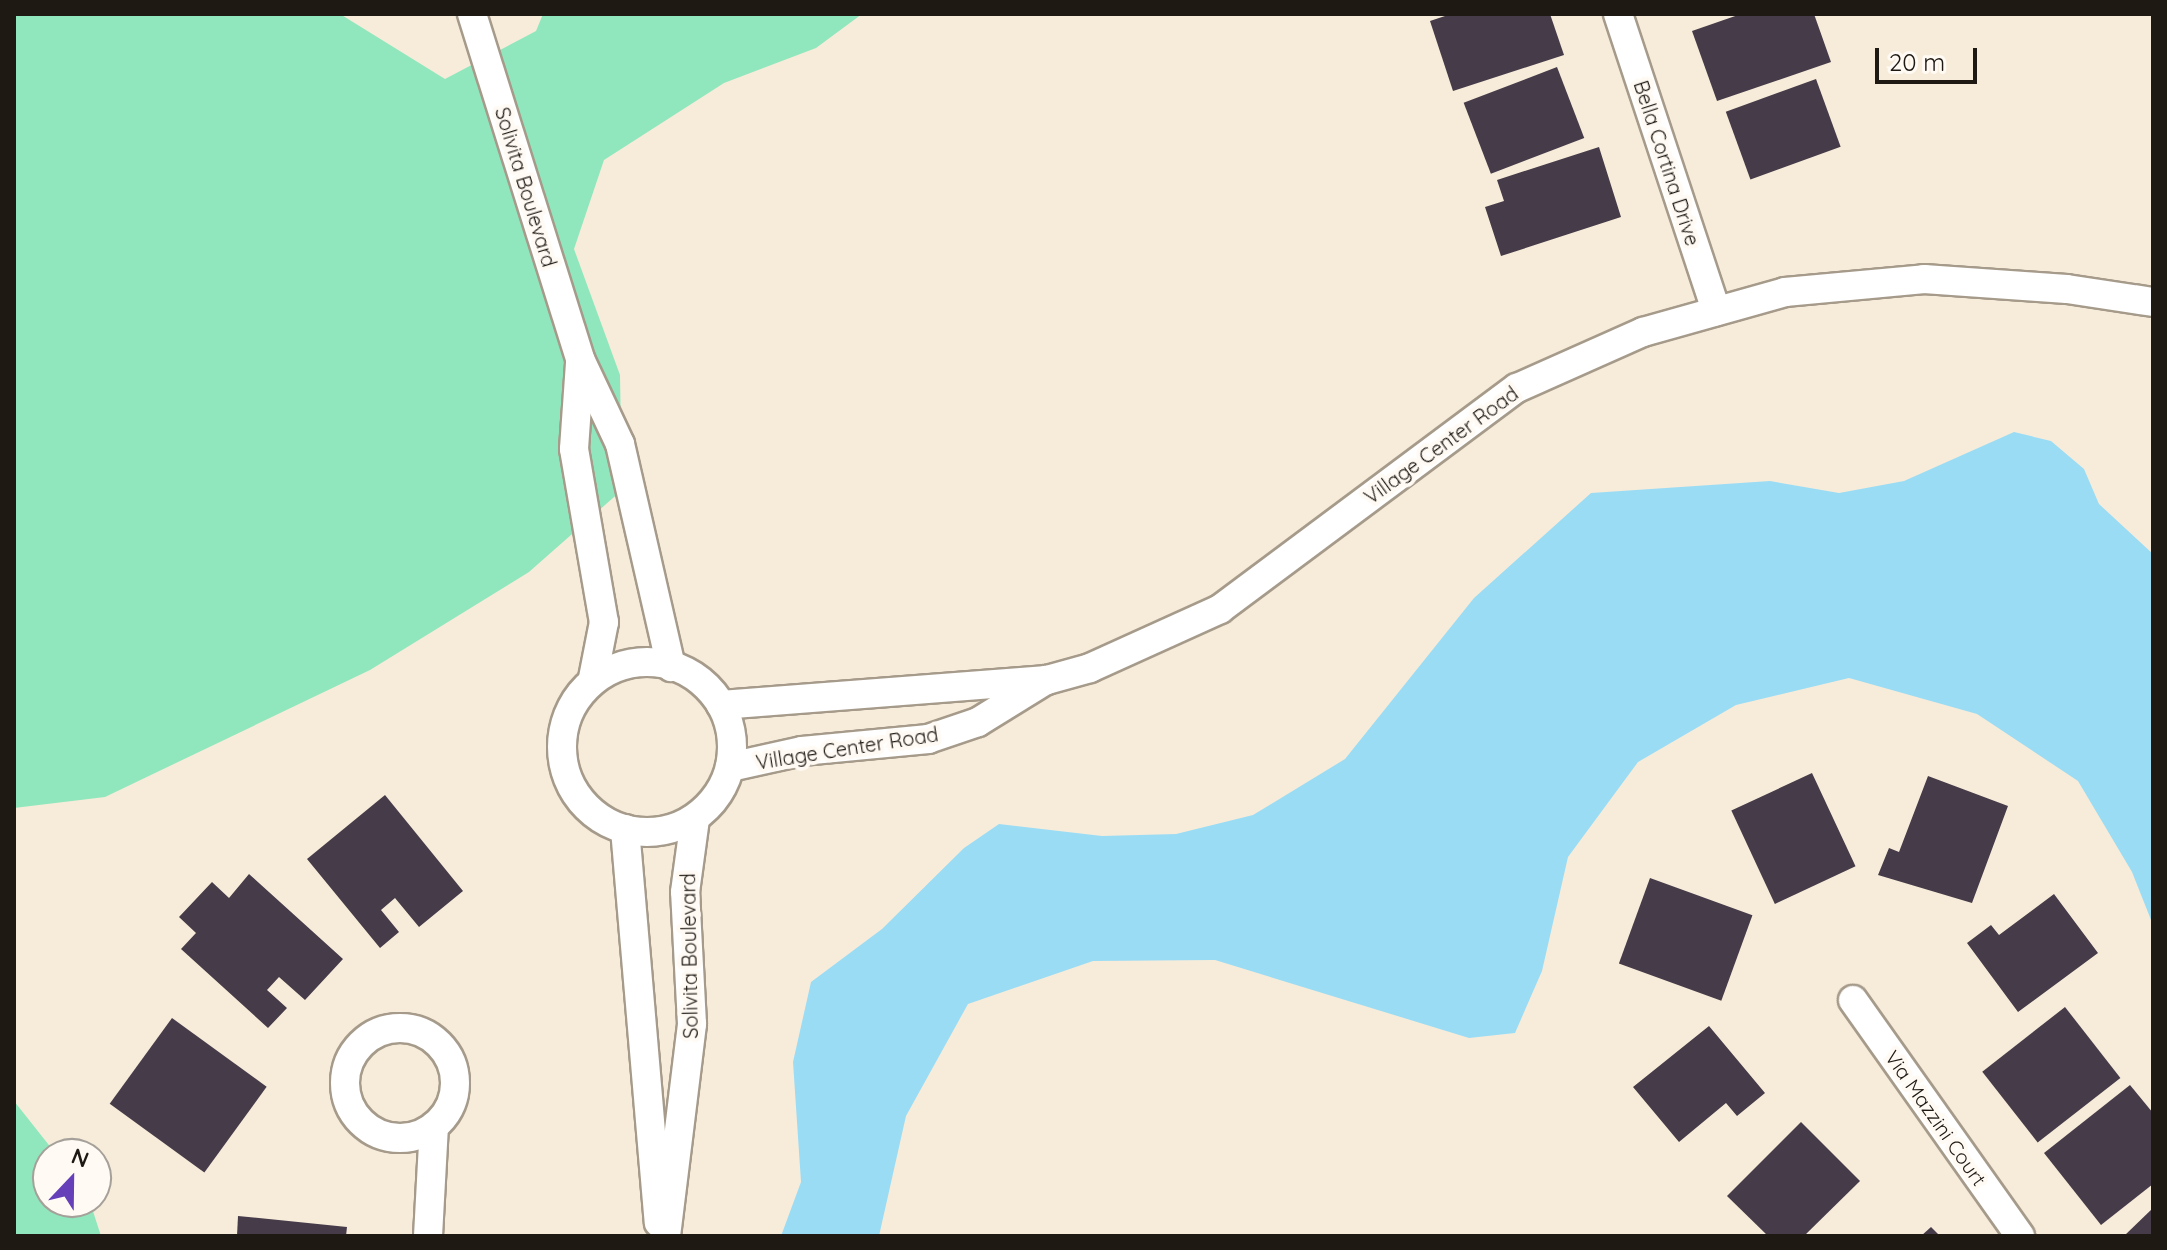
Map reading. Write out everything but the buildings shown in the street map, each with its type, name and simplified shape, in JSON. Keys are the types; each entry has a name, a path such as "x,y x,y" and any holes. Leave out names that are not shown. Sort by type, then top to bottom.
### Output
{"street":[{"name":"Solivita Boulevard","path":"472,14 580,359 620,444 671,667"},
{"name":"Bella Cortina Drive","path":"1618,14 1716,311"},
{"name":"Village Center Road","path":"721,705 1047,680 1090,668 1220,609 1517,388 1643,332 1716,311 1785,292 1924,279 2067,289 2153,302"},
{"name":"Solivita Boulevard","path":"580,359 574,449 604,622 593,678"},
{"path":"631,662 671,667 705,684 721,705 735,749 730,767 712,802 695,819 668,829 625,829 588,809 562,765 562,730 575,698 593,678 631,662"},
{"name":"Village Center Road","path":"730,767 802,751 928,739 978,722 1047,680"},
{"name":"Solivita Boulevard","path":"663,1236 692,1024 685,892 695,819"},
{"name":"Solivita Boulevard","path":"625,829 663,1236"},
{"name":"Via Mazzini Court","path":"1853,1000 2020,1236"},
{"path":"428,1236 434,1126"}],"green space":[{"path":"14,14 340,14 445,79 536,31 543,14 862,14 816,48 724,83 604,160 574,249 620,375 622,490 529,572 370,670 105,797 14,808"},
{"path":"14,1101 43,1138 32,1138 32,1218 95,1218 101,1236 14,1236"}],"water":[{"path":"2014,432 2051,441 2084,469 2099,504 2153,554 2153,925 2132,872 2078,781 1977,714 1849,678 1736,705 1638,762 1568,857 1542,971 1515,1033 1469,1038 1215,960 1093,961 968,1004 906,1116 879,1236 781,1236 801,1182 793,1062 811,982 882,929 964,848 999,824 1102,836 1176,834 1253,815 1345,759 1474,598 1591,493 1770,481 1839,493 1904,481"}]}
